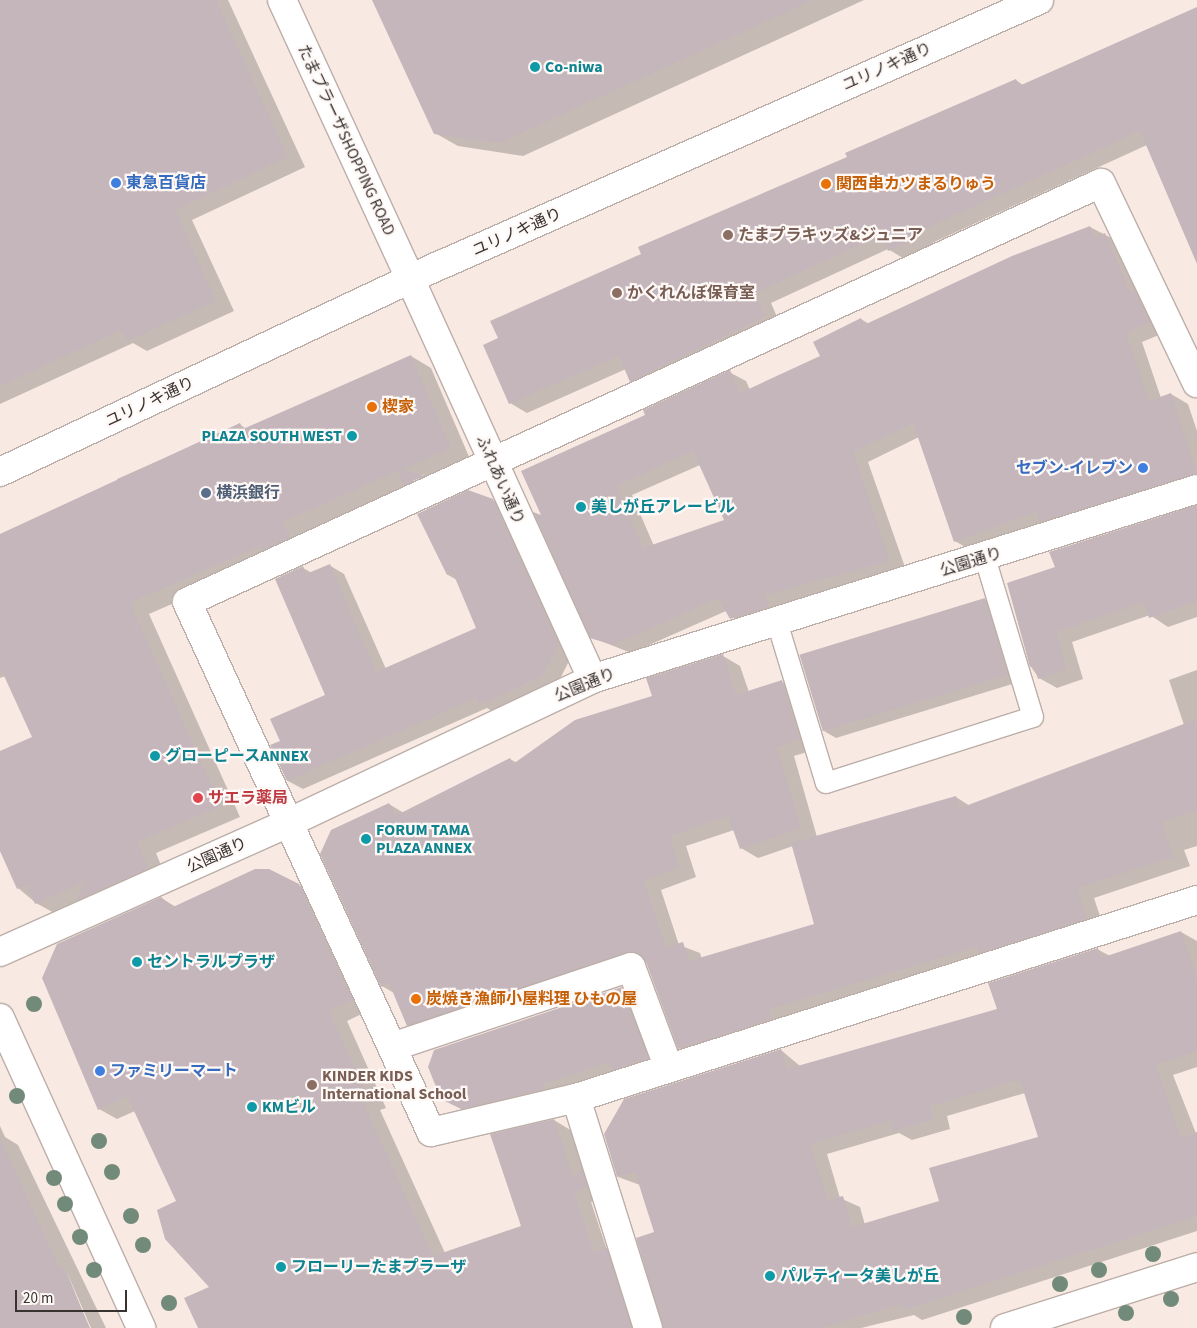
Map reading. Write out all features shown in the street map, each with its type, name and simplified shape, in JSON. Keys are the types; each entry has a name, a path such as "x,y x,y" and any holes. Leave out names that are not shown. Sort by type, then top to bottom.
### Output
{"street":[{"name":"たまプラーザSHOPPING ROAD","path":"282,0 411,281"},
{"name":"ユリノキ通り","path":"0,472 411,281 1039,0"},
{"path":"1197,383 1101,184 187,602 431,1132 576,1098 668,1066 1197,900"},
{"name":"ふれあい通り","path":"411,281 491,464 592,679"},
{"name":"公園通り","path":"0,952 288,823 592,679 985,558 1197,489"},
{"path":"392,1047 631,967 668,1066"},
{"path":"0,1018 141,1328"},
{"path":"576,1098 648,1328"},
{"path":"1006,1328 1197,1267"}],"lane":[{"path":"777,622 826,783 1033,717 985,558"}],"building":[{"name":"東急百貨店","path":"0,0 216,0 288,157 175,210 216,301 127,341 122,330 0,386"},
{"name":"Co-niwa","path":"372,0 813,0 499,143 434,134"},
{"path":"1197,7 1197,264 1140,131 916,233 918,238 888,251 881,235 755,293 765,316 630,382 619,356 509,404 483,345 498,338 490,321 641,254 638,247 847,157 845,153 1016,79 1019,86"},
{"path":"1090,226 1095,237 1105,233 1130,292 1135,290 1151,322 1126,333 1149,401 1171,393 1197,474 1039,522 1036,512 954,542 913,423 853,452 890,561 765,595 769,607 730,619 718,598 613,645 590,638 533,512 541,515 521,471 645,415 643,410 730,370 740,393 820,356 813,342 861,318 864,325 1012,256","holes":["693,451 724,520 643,548 616,486"]},
{"path":"411,355 451,448 403,469 424,476 404,485 398,471 283,522 290,538 262,550 260,546 130,603 221,806 137,842 148,868 76,901 84,882 35,904 27,885 17,889 0,851 0,751 32,737 0,667 0,534 240,423 243,429"},
{"path":"468,490 493,499 559,644 542,676 479,705 476,698 287,781 270,745 280,741 270,719 325,695 275,579 303,566 306,574 330,564 376,672 476,628 453,573 447,575 417,514"},
{"path":"1197,505 1197,601 1149,618 1144,602 1056,632 1067,669 1038,679 1034,666 1030,667 1007,583 1055,567 1049,552"},
{"path":"985,598 1008,675 823,731 799,655"},
{"path":"723,654 736,695 782,680 800,739 777,747 801,828 740,849 728,816 670,836 679,867 644,881 666,947 683,942 689,961 814,924 791,843 956,796 960,808 1197,719 1197,810 1162,822 1173,857 1077,888 1087,919 979,953 977,947 769,1009 772,1019 678,1049 646,962 633,952 407,1026 389,983 381,987 320,854 331,830 389,803 395,816 510,758 513,764 575,720 652,696 646,678"},
{"path":"255,869 269,869 299,884 353,1000 329,1011 368,1097 362,1100 433,1256 521,1226 490,1134 554,1119 574,1179 582,1168 588,1187 574,1192 594,1252 607,1248 632,1328 198,1328 184,1298 209,1287 165,1239 157,1210 176,1201 127,1096 98,1110 42,978 57,944 161,897 173,907"},
{"path":"1181,931 1197,978 1197,1051 1156,1065 1181,1138 1197,1132 1197,1216 904,1310 902,1304 822,1328 663,1328 636,1238 654,1232 635,1172 617,1177 604,1134 624,1099 781,1049 787,1069 997,1009 988,983 1098,948 1101,958","holes":["1020,1080 1038,1137 929,1168 939,1201 852,1227 843,1196 828,1200 810,1144 890,1121 893,1131 933,1120 930,1106"]},
{"path":"622,987 649,1058 613,1070 610,1062 543,1084 544,1089 461,1109 441,1099 428,1067 434,1050"},
{"path":"0,1138 59,1267 63,1266 90,1328 0,1328"}],"place":[{"name":"Co-niwa","path":"535,67"},
{"name":"東急百貨店","path":"116,183"},
{"name":"関西串カツまるりゅう","path":"826,184"},
{"name":"たまプラキッズ&ジュニア","path":"728,235"},
{"name":"かくれんぼ保育室","path":"617,293"},
{"name":"楔家","path":"372,407"},
{"name":"PLAZA SOUTH WEST","path":"352,436"},
{"name":"セブン-イレブン","path":"1143,468"},
{"name":"横浜銀行","path":"206,493"},
{"name":"美しが丘アレービル","path":"581,507"},
{"name":"グローピースANNEX","path":"155,756"},
{"name":"サエラ薬局","path":"198,798"},
{"name":"FORUM TAMA PLAZA ANNEX","path":"366,839"},
{"name":"セントラルプラザ","path":"137,962"},
{"name":"炭焼き漁師小屋料理 ひもの屋","path":"416,999"},
{"name":"ファミリーマート","path":"100,1071"},
{"name":"KINDER KIDS International School","path":"312,1085"},
{"name":"KMビル","path":"252,1107"},
{"name":"フローリーたまプラーザ","path":"281,1267"},
{"name":"パルティータ美しが丘","path":"770,1276"}]}
